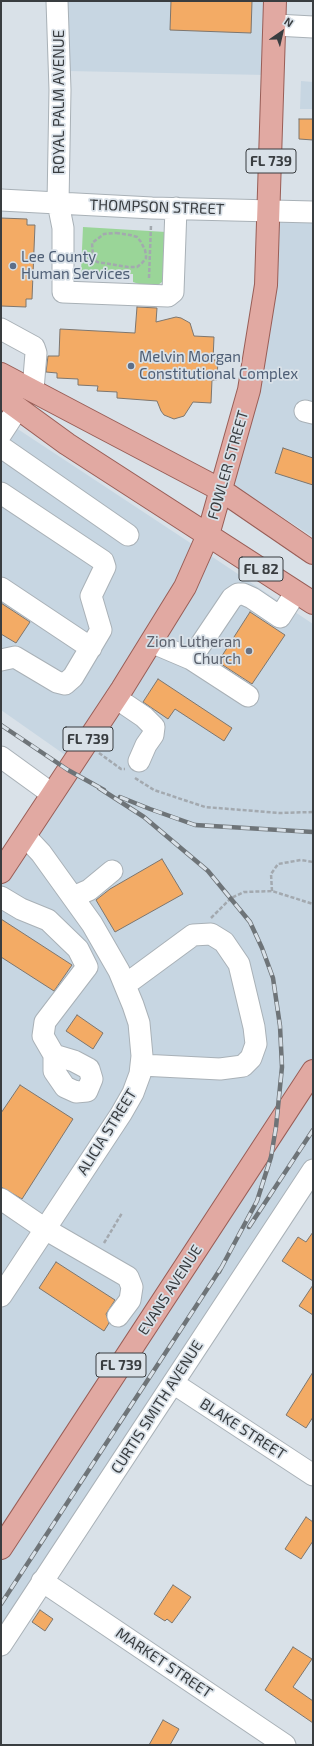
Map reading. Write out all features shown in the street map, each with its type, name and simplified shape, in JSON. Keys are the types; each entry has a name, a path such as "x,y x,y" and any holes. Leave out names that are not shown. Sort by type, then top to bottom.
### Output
{"main road":[{"name":"FOWLER STREET","path":"1,872 116,698 185,588 208,535 249,390 266,285 275,1"},
{"name":"FL 82","path":"1,374 220,490 313,553"},
{"path":"9,402 24,400 38,401 60,411 140,456 164,460"},
{"name":"FL 82","path":"9,402 67,444 305,598"},
{"name":"EVANS AVENUE","path":"1,1548 313,1071"}],"street":[{"name":"ROYAL PALM AVENUE","path":"57,1 60,90 58,203 63,228 63,292 168,296 173,292 176,208"},
{"path":"275,25 313,27"},
{"name":"THOMPSON STREET","path":"1,200 176,208 313,212"},
{"path":"1,329 34,347 36,353 33,390"},
{"path":"1,434 9,402"},
{"path":"1,448 128,535"},
{"path":"1,493 103,561 105,567 91,596 102,630 73,677 66,684 57,682 15,657 1,660"},
{"path":"1,588 91,648"},
{"path":"191,660 232,598 238,594 243,594 252,598 280,617 305,598"},
{"path":"151,642 191,660 248,696"},
{"path":"116,698 144,717 154,727 153,735 131,770"},
{"path":"1,757 52,794"},
{"name":"ALICIA STREET","path":"1,1296 129,1100 140,1074 141,1065 142,1041 139,1023 125,986 110,956 92,924 73,897 41,853 25,836"},
{"path":"73,897 89,890 112,871"},
{"path":"1,897 21,909 48,920 78,949 87,966"},
{"path":"125,986 194,935 210,934 224,942 239,964 254,1027 256,1044 251,1058 243,1066 220,1069 141,1065"},
{"path":"54,1055 43,1036 45,1022 87,966 110,956"},
{"name":"CURTIS SMITH AVENUE","path":"1,1645 173,1383 310,1180"},
{"path":"1,1199 45,1229 128,1278 132,1287 130,1300 118,1316"},
{"name":"BLAKE STREET","path":"173,1383 313,1475"},
{"name":"MARKET STREET","path":"42,1581 285,1745"}],"path":[{"path":"148,284 152,220"},
{"path":"104,234 130,234 137,237 141,242 146,255 146,258 142,263 137,266 113,266 97,262 93,256 92,243 104,234"},
{"path":"86,743 131,770 154,790 205,807 279,814 313,812"},
{"path":"272,891 271,874 278,864 301,860 313,862"},
{"path":"194,935 231,898 244,892 272,891 313,904"},
{"path":"96,1258 122,1213"}],"shaded area":[{"path":"65,1 268,1 266,75 67,71"},
{"path":"301,81 313,82 313,109 300,109"},
{"path":"279,218 313,219 313,537 230,483 275,251"},
{"path":"1,418 195,546 178,584 68,757 1,710"},
{"path":"208,554 313,624 313,1058 1,1535 1,1310 78,1192 149,1039 35,835"},
{"path":"25,849 35,858 104,960 126,1009 135,1057 126,1090 1,1283 1,886"},
{"path":"313,1085 313,1173 1,1650 1,1562"}],"green space":[{"path":"83,227 166,232 162,282 158,285 139,284 133,282 133,274 81,272"}],"building":[{"path":"171,1 252,1 251,33 170,30"},
{"path":"299,119 313,119 313,140 299,139"},
{"name":"Lee County Human Services","path":"1,218 27,219 27,225 35,225 32,299 26,299 26,307 1,306"},
{"name":"Melvin Morgan Constitutional Complex","path":"137,307 157,308 156,322 176,317 181,318 190,323 194,336 214,337 213,360 218,360 217,380 212,380 211,403 193,402 184,416 174,419 164,415 157,401 117,398 117,392 97,391 98,386 78,385 78,379 57,378 57,373 46,372 48,356 59,356 60,329 135,333"},
{"path":"283,448 313,458 313,485 275,473"},
{"path":"1,603 30,622 16,643 1,634"},
{"name":"Zion Lutheran Church","path":"250,612 285,635 252,684 218,662"},
{"path":"158,679 232,728 224,741 175,709 168,719 143,702"},
{"path":"162,859 183,894 115,932 96,900 110,889"},
{"path":"1,919 72,965 54,991 1,957"},
{"path":"77,1015 103,1033 93,1049 66,1031"},
{"path":"20,1085 73,1119 22,1199 1,1187 1,1113"},
{"path":"313,1232 313,1281 282,1261 298,1237 306,1242"},
{"path":"56,1262 115,1300 106,1314 109,1323 104,1331 39,1288"},
{"path":"313,1285 313,1315 299,1306"},
{"path":"313,1372 313,1417 306,1428 286,1415"},
{"path":"306,1517 313,1522 313,1541 301,1559 285,1549"},
{"path":"173,1585 191,1597 172,1623 167,1619 165,1621 154,1614"},
{"path":"40,1610 53,1619 45,1631 32,1622"},
{"path":"293,1647 312,1659 293,1687 313,1701 313,1723 265,1690"},
{"path":"163,1720 179,1729 170,1745 149,1745"}],"railway":[{"path":"1,725 68,770 104,790"},
{"path":"99,788 144,817 208,871 250,922 262,948 273,978 280,1026 282,1067 276,1127 271,1157 257,1201 219,1272"},
{"path":"120,797 195,825 313,832"},
{"path":"249,1227 313,1130"},
{"path":"1,1604 221,1268"}],"place":[{"name":"Lee County Human Services","path":"13,266"},
{"name":"Melvin Morgan Constitutional Complex","path":"131,366"},
{"name":"Zion Lutheran Church","path":"249,651"}]}
